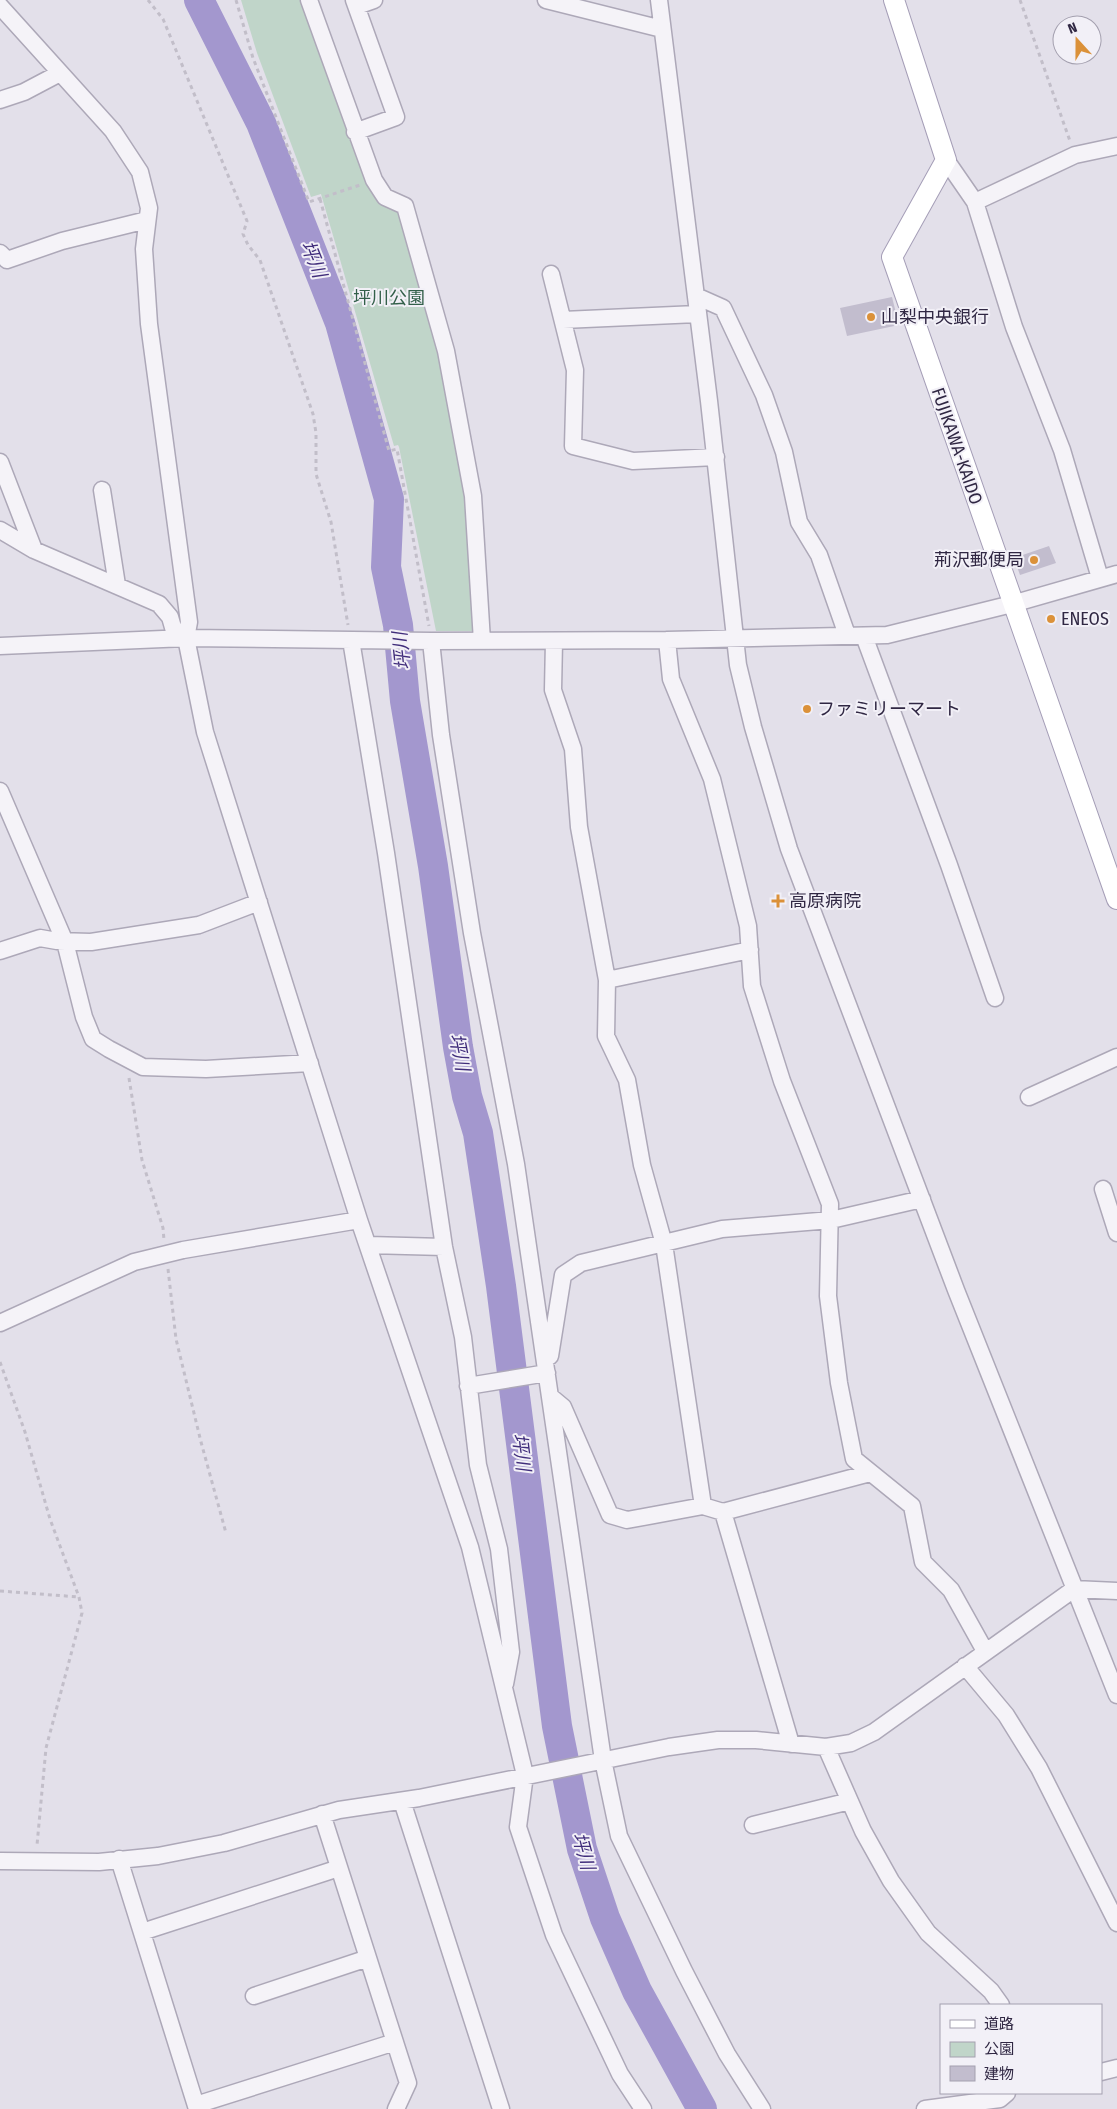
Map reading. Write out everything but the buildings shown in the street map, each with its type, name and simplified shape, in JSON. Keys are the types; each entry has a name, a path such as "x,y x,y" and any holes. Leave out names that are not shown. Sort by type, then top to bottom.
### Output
{"main road":[{"path":"894,0 946,160"},
{"name":"FUJIKAWA-KAIDO","path":"946,160 892,257 1012,604 1117,899"}],"street":[{"path":"309,0 355,132 374,180 385,197 405,206 446,351 473,496 482,641"},
{"path":"355,132 396,117 356,3 374,0"},
{"path":"546,0 662,29"},
{"path":"659,0 716,457 737,640 738,665 753,727 789,849 922,1199 1117,1695"},
{"path":"0,6 113,131 140,172 149,208 144,250 148,324 189,622 181,638"},
{"path":"0,100 24,92 60,73"},
{"path":"975,202 1075,155 1117,146"},
{"path":"946,160 975,202 1014,327 1062,450 1100,578"},
{"path":"0,253 7,260 62,241 147,220"},
{"path":"551,274 575,370 573,446 633,462 716,457"},
{"path":"696,296 723,308 764,394 784,452 799,522 819,555 846,635"},
{"path":"563,320 697,314"},
{"path":"0,462 34,550"},
{"path":"102,490 116,585"},
{"path":"0,530 34,550 160,604 170,617 181,638 205,732 359,1220 470,1547 525,1775 518,1827 554,1935 620,2074 641,2106 624,2109"},
{"path":"0,646 181,638 426,641 737,640 887,635 1012,604 1117,574"},
{"path":"864,636 949,864 996,998"},
{"path":"355,640 444,1247 474,1385 478,1466 499,1548 511,1652 504,1689"},
{"path":"554,640 553,690 572,749 579,827 607,980 606,1036 627,1080 642,1165 664,1244 704,1506"},
{"path":"667,640 672,679 712,779 748,926 752,986 782,1081 830,1204 828,1296 839,1383 854,1459 912,1506 923,1562 951,1590 985,1652"},
{"path":"426,641 472,933 516,1164 542,1374 552,1397 597,1761 619,1836 684,1971 727,2054 762,2109"},
{"path":"0,791 65,942 84,1017 93,1039 144,1067 206,1070 310,1063"},
{"path":"0,951 40,938 65,942 91,942 199,925 260,902"},
{"path":"607,980 750,950"},
{"path":"1028,1097 1117,1057"},
{"path":"1103,1189 1117,1233"},
{"path":"542,1374 563,1275 581,1263 722,1229 831,1220 922,1199"},
{"path":"0,1323 134,1262 166,1254 359,1220"},
{"path":"368,1245 444,1247"},
{"path":"474,1385 542,1374"},
{"path":"552,1397 563,1406 610,1515 627,1520 704,1506 723,1512 870,1473"},
{"path":"723,1512 791,1744"},
{"path":"0,1861 99,1862 158,1856 224,1843 338,1810 402,1800 669,1747 718,1740 756,1740 826,1747 851,1743 874,1732 1074,1589 1117,1591"},
{"path":"964,1666 1006,1715 1039,1768 1117,1923"},
{"path":"826,1747 863,1831 891,1881 928,1933 991,1991 1000,2004"},
{"path":"402,1800 501,2109"},
{"path":"753,1825 850,1801"},
{"path":"322,1814 408,2083 396,2109"},
{"path":"119,1859 196,2107 395,2042"},
{"path":"142,1932 339,1868"},
{"path":"254,1996 368,1958"},
{"path":"1102,2072 1117,2068"},
{"path":"925,2109 1004,2100"}],"path":[{"path":"148,0 163,19 247,221 242,234 260,260 313,414 316,433 316,474 331,522 355,640"},
{"path":"236,0 253,58 308,202 374,180"},
{"path":"1020,0 1075,155"},
{"path":"320,199 389,451 396,449 426,641"},
{"path":"126,1058 142,1160 163,1228 176,1339 226,1533"},
{"path":"0,1362 25,1432 50,1519 79,1597 82,1613 46,1748 35,1861"},
{"path":"0,1591 79,1597"}],"green space":[{"name":"坪川公園","path":"241,0 305,0 345,113 397,208 441,350 470,497 478,631 436,631 399,447 398,445 394,446 321,194 311,197 257,53"}],"waterway":[{"name":"坪川","path":"199,0 261,123 340,323 389,499 386,567 398,625 405,701 433,866 458,1047 467,1096 478,1133 501,1286 557,1726 582,1849 605,1918 637,1991 702,2109"}],"place":[{"name":"山梨中央銀行","path":"871,317"},
{"name":"荊沢郵便局","path":"1034,560"},
{"name":"ENEOS","path":"1051,619"},
{"name":"ファミリーマート","path":"807,709"},
{"name":"高原病院","path":"778,901"}]}
